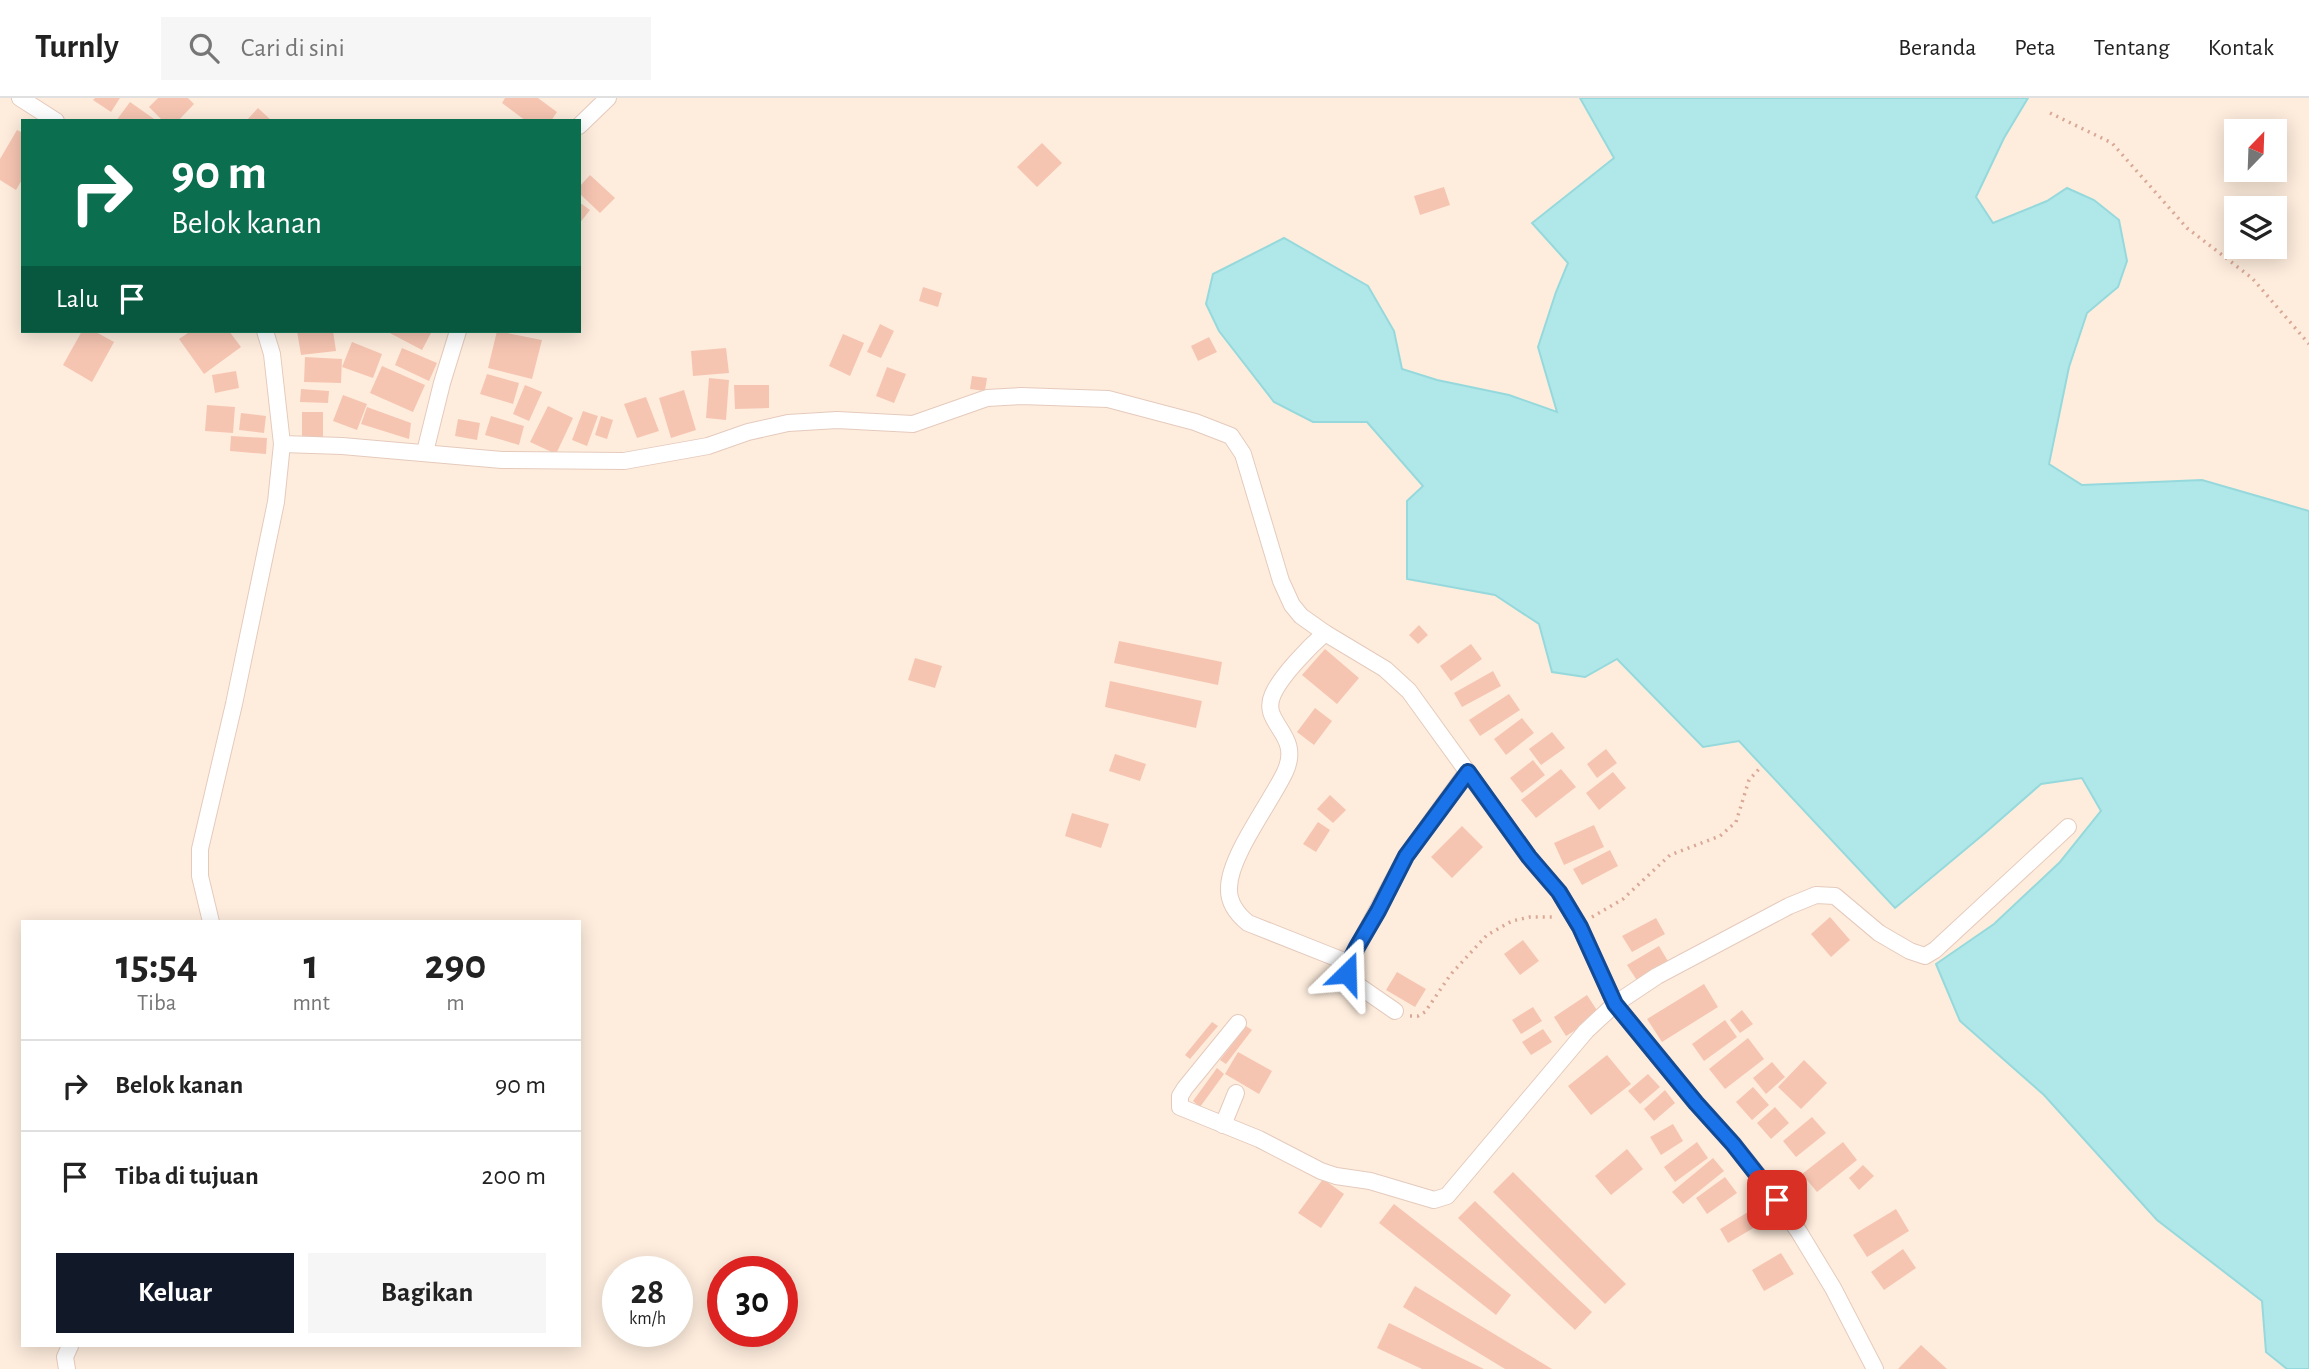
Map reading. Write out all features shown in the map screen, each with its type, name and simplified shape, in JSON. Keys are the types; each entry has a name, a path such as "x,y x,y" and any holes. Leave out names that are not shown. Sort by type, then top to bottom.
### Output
{"street":[{"path":"20,98 53,119"},
{"path":"581,124 608,98"},
{"path":"211,920 200,876 200,849 234,704 276,502 282,444 272,354 266,333"},
{"path":"425,452 457,333"},
{"path":"282,444 425,452 502,460 624,461 708,446 748,432 788,423 836,420 913,424 986,398 1021,396 1108,399 1195,422 1231,436 1243,454 1281,581 1292,606 1325,634 1385,669 1409,691 1529,857 1559,892 1577,923 1615,1004 1766,1185 1799,1232 1833,1287 1874,1369"},
{"path":"1325,634 1306,650 1273,692 1269,707 1272,717 1286,736 1290,750 1286,771 1247,839 1232,871 1228,887 1237,914 1248,923 1349,963"},
{"path":"1395,1012 1353,982 1347,973 1349,963 1406,856 1468,772"},
{"path":"1238,1023 1180,1096 1180,1107 1259,1139 1321,1171 1370,1181 1434,1200 1447,1196 1586,1031 1615,1004 1657,976 1720,941 1816,895 1835,896 1880,933 1910,951 1925,956 1935,950 2068,827"},
{"path":"1223,1125 1236,1093"},
{"path":"67,1369 65,1357 70,1347"}],"path":[{"path":"2050,113 2112,143 2187,228 2252,278 2309,344"},
{"path":"1395,1012 1413,1017 1424,1012 1451,974 1487,934 1530,917 1577,923 1623,899 1670,855 1720,836 1736,822 1749,780 1759,769"}],"water":[{"path":"1580,98 2028,98 2004,138 1976,197 1993,223 2047,201 2067,188 2094,200 2119,220 2127,261 2118,287 2087,313 2069,367 2049,464 2082,485 2202,480 2309,511 2309,1369 2287,1369 2266,1352 2262,1301 2157,1220 2044,1095 1960,1021 1936,964 1994,924 2060,862 2101,811 2082,778 2041,784 1895,908 1739,741 1703,747 1617,659 1585,677 1552,672 1539,624 1495,595 1407,579 1407,501 1423,486 1367,422 1313,422 1274,402 1219,331 1206,304 1213,274 1284,238 1368,286 1394,331 1402,369 1437,380 1509,395 1557,412 1538,347 1568,263 1532,223 1614,158"}],"building":[{"path":"120,98 111,112 93,100"},
{"path":"158,98 188,98 194,104 180,119 161,119 149,107"},
{"path":"505,98 538,98 557,112 552,119 523,119 502,103"},
{"path":"130,102 154,119 117,119"},
{"path":"258,108 270,119 248,119"},
{"path":"17,130 21,132 21,181 16,190 0,180 0,159"},
{"path":"1042,143 1062,163 1037,187 1017,167"},
{"path":"590,175 615,198 600,213 581,195 581,185"},
{"path":"1444,187 1450,205 1420,215 1414,196"},
{"path":"581,203 590,210 581,221"},
{"path":"923,287 942,293 938,307 919,301"},
{"path":"880,324 894,331 881,358 867,352"},
{"path":"81,333 98,333 114,342 92,382 63,365"},
{"path":"188,333 230,333 241,347 204,374 179,339"},
{"path":"297,333 333,333 336,351 301,355"},
{"path":"390,333 431,333 422,350"},
{"path":"497,333 542,340 532,379 488,368"},
{"path":"843,334 864,343 850,376 829,366"},
{"path":"1209,337 1217,352 1198,361 1191,346"},
{"path":"352,342 382,354 373,378 342,367"},
{"path":"402,348 437,363 429,381 395,365"},
{"path":"726,348 729,373 693,376 691,351"},
{"path":"305,357 342,359 341,383 304,382"},
{"path":"382,366 425,385 413,412 370,393"},
{"path":"887,367 906,374 894,403 876,396"},
{"path":"236,371 239,388 215,393 212,375"},
{"path":"487,374 519,383 513,404 480,394"},
{"path":"972,376 987,378 985,391 970,389"},
{"path":"709,378 729,380 726,420 706,418"},
{"path":"525,385 542,392 529,421 513,414"},
{"path":"734,385 769,385 769,408 735,409"},
{"path":"301,389 329,391 328,403 300,402"},
{"path":"684,390 696,430 671,438 659,398"},
{"path":"343,395 367,404 357,430 333,421"},
{"path":"646,397 659,431 637,438 624,404"},
{"path":"207,405 235,407 233,433 205,431"},
{"path":"548,406 573,418 556,454 530,442"},
{"path":"367,407 411,423 409,439 361,424"},
{"path":"583,411 598,416 587,446 572,440"},
{"path":"302,412 323,412 323,441 302,441"},
{"path":"241,413 266,416 264,433 239,430"},
{"path":"491,416 524,426 519,445 485,435"},
{"path":"601,416 613,420 607,439 595,435"},
{"path":"458,419 480,423 477,440 455,436"},
{"path":"231,436 267,438 266,454 230,451"},
{"path":"1419,625 1428,635 1418,644 1409,635"},
{"path":"1119,641 1222,662 1218,685 1114,663"},
{"path":"1471,644 1482,659 1451,681 1440,666"},
{"path":"1325,649 1359,678 1337,704 1302,675"},
{"path":"915,658 942,666 935,688 908,680"},
{"path":"1493,671 1501,686 1462,707 1454,693"},
{"path":"1110,681 1202,701 1196,728 1105,707"},
{"path":"1509,694 1520,710 1480,736 1469,720"},
{"path":"1315,708 1332,721 1314,745 1297,732"},
{"path":"1522,718 1534,733 1506,755 1494,739"},
{"path":"1552,732 1565,748 1541,765 1529,749"},
{"path":"1606,749 1617,763 1597,778 1587,764"},
{"path":"1115,754 1146,764 1140,781 1109,771"},
{"path":"1533,760 1545,775 1522,793 1510,778"},
{"path":"1561,769 1576,787 1536,818 1521,800"},
{"path":"1613,772 1626,788 1599,810 1586,793"},
{"path":"1330,795 1346,810 1333,823 1317,809"},
{"path":"1072,813 1109,824 1101,848 1065,836"},
{"path":"1318,822 1330,830 1316,852 1303,844"},
{"path":"1594,825 1604,847 1564,865 1554,843"},
{"path":"1462,826 1483,847 1452,878 1431,857"},
{"path":"1610,850 1618,866 1582,885 1573,869"},
{"path":"1830,917 1850,940 1831,957 1811,934"},
{"path":"1656,918 1665,934 1632,952 1622,936"},
{"path":"1523,940 1539,961 1520,975 1504,954"},
{"path":"1659,946 1669,963 1638,982 1627,965"},
{"path":"1397,972 1426,989 1415,1007 1386,990"},
{"path":"1704,984 1718,1007 1662,1042 1647,1019"},
{"path":"1587,995 1600,1015 1566,1036 1554,1017"},
{"path":"1533,1007 1542,1021 1521,1034 1512,1020"},
{"path":"1742,1010 1753,1024 1740,1033 1730,1020"},
{"path":"1725,1020 1737,1037 1704,1061 1692,1044"},
{"path":"1212,1022 1218,1026 1190,1059 1185,1055"},
{"path":"1246,1026 1252,1030 1226,1064 1220,1060"},
{"path":"1543,1029 1552,1042 1531,1055 1522,1042"},
{"path":"1748,1038 1764,1059 1725,1089 1709,1069"},
{"path":"1238,1052 1272,1071 1259,1094 1225,1074"},
{"path":"1607,1055 1631,1084 1591,1115 1568,1086"},
{"path":"1804,1060 1827,1083 1801,1109 1778,1087"},
{"path":"1772,1062 1785,1077 1766,1094 1753,1078"},
{"path":"1217,1068 1224,1074 1200,1107 1193,1101"},
{"path":"1648,1074 1660,1087 1640,1104 1628,1091"},
{"path":"1753,1087 1769,1105 1752,1120 1736,1102"},
{"path":"1665,1090 1675,1103 1654,1121 1644,1109"},
{"path":"1775,1107 1789,1123 1771,1139 1757,1123"},
{"path":"1812,1117 1826,1133 1796,1157 1783,1141"},
{"path":"1673,1124 1683,1141 1661,1155 1650,1137"},
{"path":"1697,1142 1708,1158 1675,1182 1664,1167"},
{"path":"1843,1142 1857,1160 1817,1192 1802,1174"},
{"path":"1627,1149 1643,1169 1611,1195 1595,1176"},
{"path":"1713,1158 1724,1171 1683,1204 1672,1192"},
{"path":"1863,1165 1874,1176 1859,1190 1849,1178"},
{"path":"1513,1172 1626,1284 1605,1304 1493,1192"},
{"path":"1725,1177 1737,1193 1707,1214 1696,1198"},
{"path":"1323,1179 1344,1194 1321,1228 1298,1213"},
{"path":"1475,1201 1592,1312 1575,1330 1458,1218"},
{"path":"1394,1204 1511,1295 1496,1315 1379,1223"},
{"path":"1753,1209 1762,1223 1728,1243 1720,1229"},
{"path":"1896,1209 1909,1231 1867,1257 1853,1235"},
{"path":"1903,1249 1916,1268 1884,1290 1871,1272"},
{"path":"1781,1253 1794,1274 1764,1291 1752,1270"},
{"path":"1415,1286 1552,1369 1505,1369 1403,1307"},
{"path":"1389,1323 1484,1369 1422,1369 1377,1348"},
{"path":"1921,1345 1947,1369 1898,1369"}],"route":[{"path":"1347,973 1357,947 1406,856 1468,772 1529,857 1559,892 1580,927 1615,1004 1777,1200"}]}
